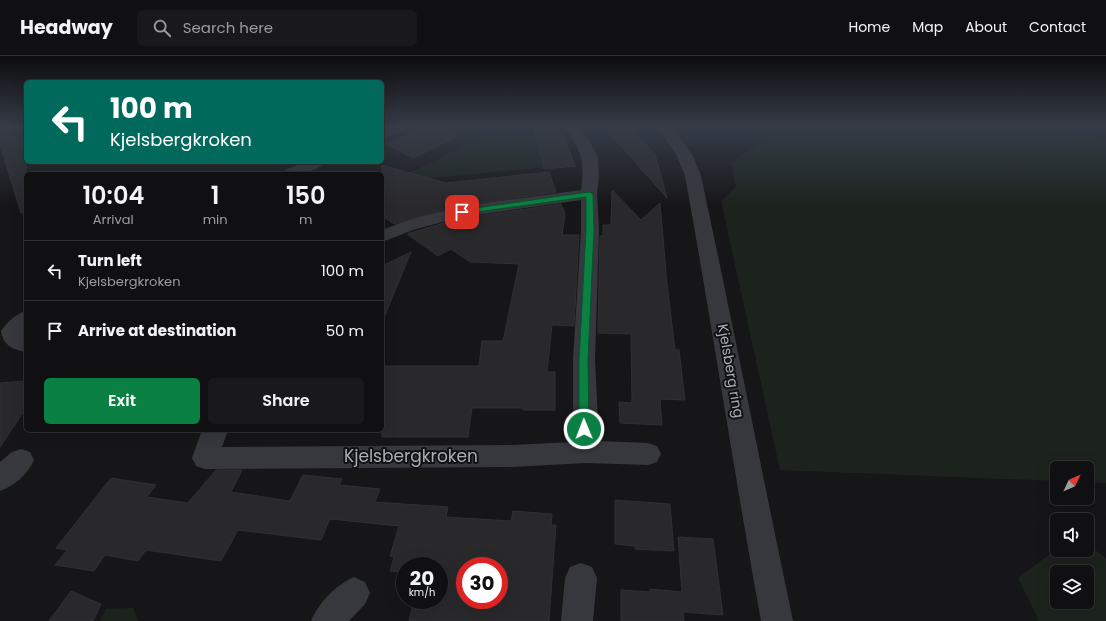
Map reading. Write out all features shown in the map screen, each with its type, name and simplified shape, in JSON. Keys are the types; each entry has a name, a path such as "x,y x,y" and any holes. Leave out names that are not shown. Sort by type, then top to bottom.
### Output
{"street":[{"path":"586,452 584,360 590,230 589,194 591,177 590,157 588,153"},
{"name":"Kjelsberg ring","path":"683,153 693,176 722,321 777,621"},
{"path":"293,172 312,164"},
{"path":"384,236 425,220 462,212 589,194"},
{"path":"24,320 12,331 12,336 16,341 24,343"},
{"name":"Kjelsbergkroken","path":"214,432 205,458 512,456 586,452 648,454"},
{"path":"0,480 21,460"},
{"path":"577,621 581,578"},
{"path":"327,621 354,594"}],"shaded area":[{"path":"450,153 543,153 547,167 391,182"},
{"path":"745,153 1106,153 1106,483 1094,482 1094,461 1050,461 1050,481 780,470 721,201 736,187 731,163"},
{"path":"1094,549 1106,558 1106,621 1039,621 1018,578 1050,554 1050,557 1094,557"},
{"path":"133,608 138,621 100,621 106,609"}],"building":[{"path":"3,153 24,153 26,172 24,172 24,212 21,213"},
{"path":"404,153 423,153 413,158"},
{"path":"540,153 570,153 575,166 544,169"},
{"path":"627,153 655,154 667,198"},
{"path":"382,165 446,183 549,172 556,192 455,207 394,224 384,217 384,172 382,172"},
{"path":"612,190 641,220 660,203 667,284 675,350 679,350 685,400 660,399 662,425 620,423 619,402 632,403 631,334 598,333 600,236 603,236 603,225 611,225"},
{"path":"561,204 565,214 562,235 579,235 574,326 552,325 547,372 555,372 555,410 523,410 523,408 472,408 468,437 382,437 382,432 384,432 384,366 479,366 482,341 503,341 519,264 470,262 451,249 438,256 407,234 457,219"},
{"path":"411,252 384,318 384,265"},
{"path":"24,381 24,411 0,447 0,383"},
{"path":"216,470 242,470 231,492 290,501 303,475 342,479 339,485 380,489 375,502 448,507 446,517 511,521 513,511 552,514 551,525 556,525 549,621 409,621 412,609 448,609 448,557 396,557 396,571 390,571 394,557 390,556 399,526 330,519 321,540 238,530 221,561 146,550 138,561 105,555 94,571 55,565 67,550 56,548 111,478 156,485 147,497 188,503"},
{"path":"615,500 670,504 674,551 635,549 635,546 615,544"},
{"path":"678,537 713,539 723,615 683,612 684,621 621,621 621,590 650,592 650,589 682,592"},
{"path":"71,591 101,604 93,621 49,621"}],"route":[{"path":"462,212 589,194 590,230 584,360 584,429"}]}
